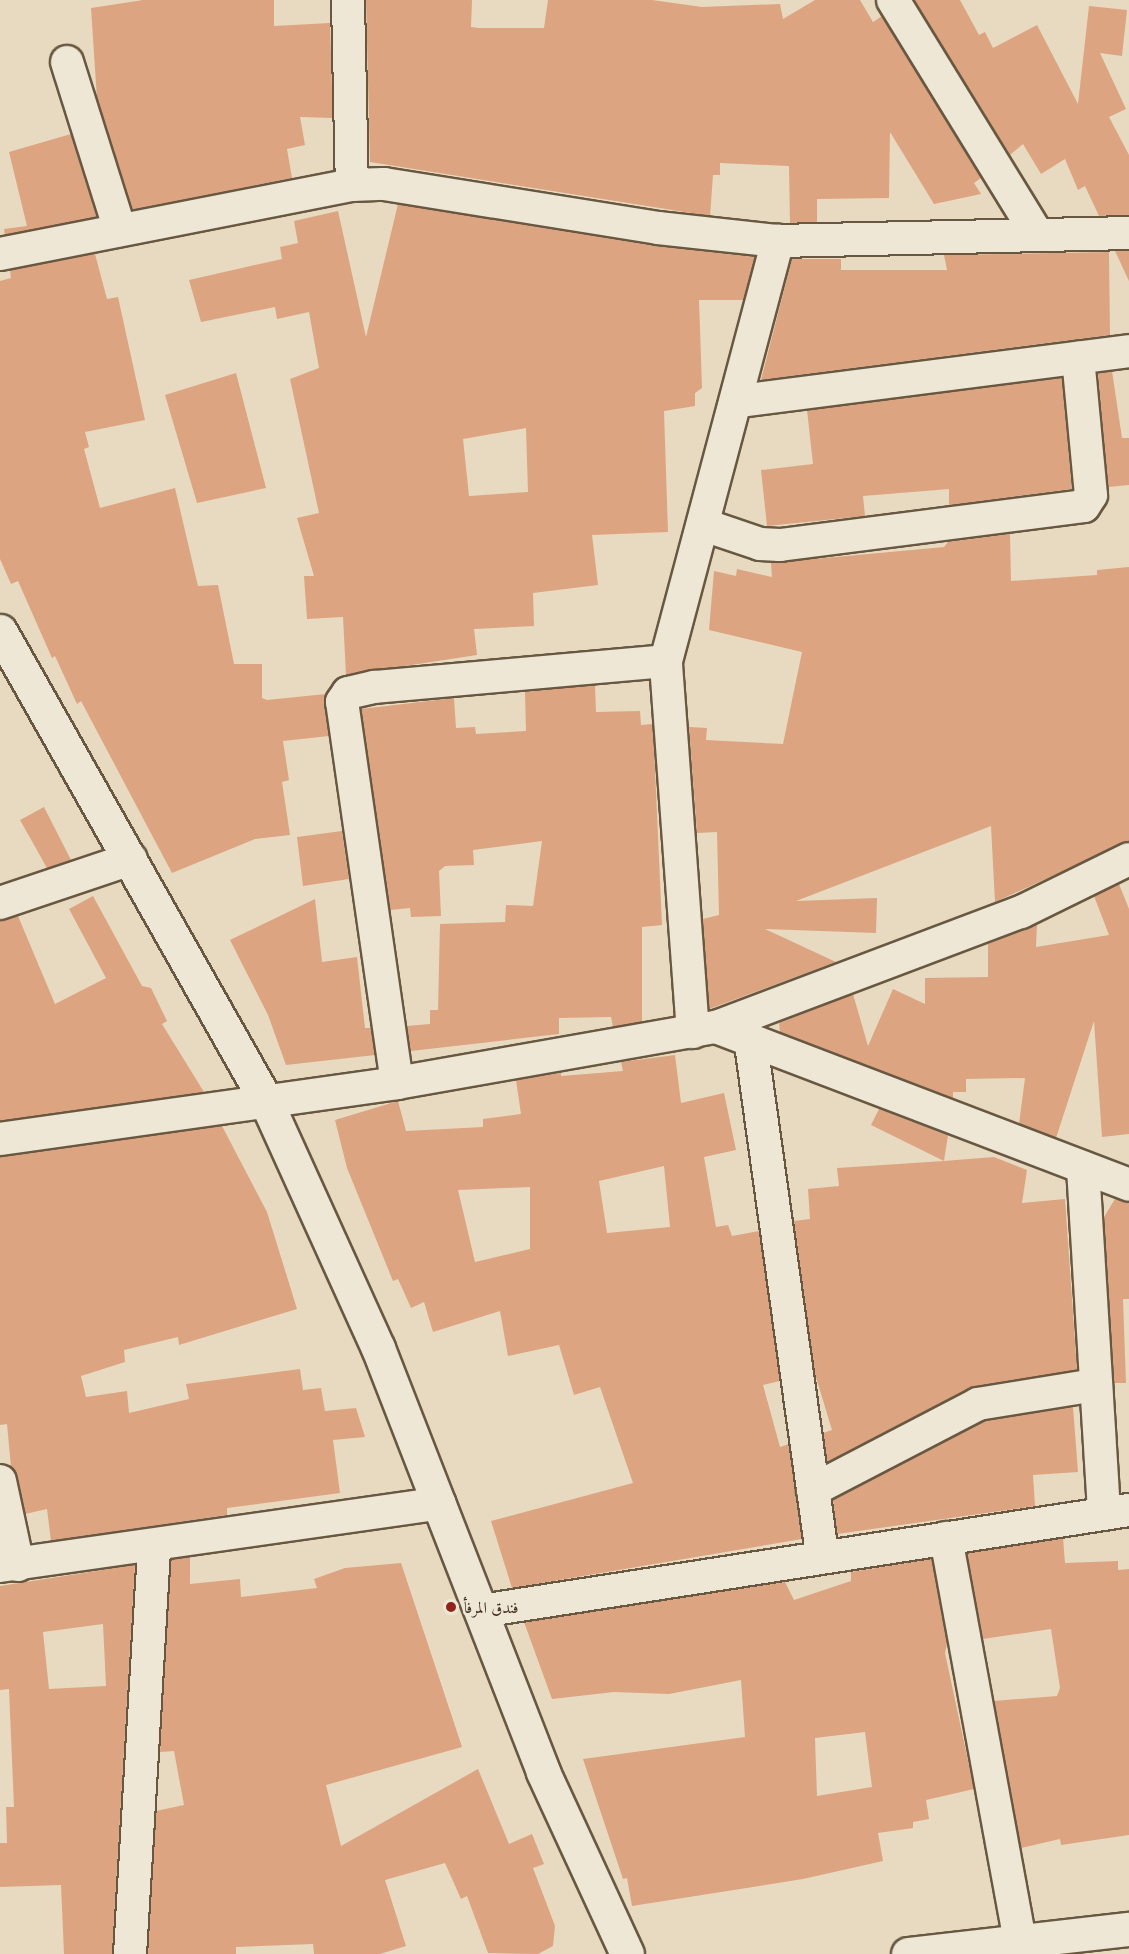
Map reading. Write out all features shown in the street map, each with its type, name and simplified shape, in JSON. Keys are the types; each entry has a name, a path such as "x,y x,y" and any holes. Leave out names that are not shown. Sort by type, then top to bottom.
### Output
{"street":[{"path":"348,0 352,185"},
{"path":"893,0 1037,234"},
{"path":"67,62 120,230"},
{"path":"0,254 352,185 384,184 658,228 778,241 1129,233"},
{"path":"705,1030 666,662 739,401 778,241"},
{"path":"739,401 1129,351"},
{"path":"704,525 760,544 780,544 1084,506 1091,495 1078,358"},
{"path":"0,631 265,1099 378,1348 543,1772 627,1954"},
{"path":"397,1083 342,702 348,693 375,687 666,662"},
{"path":"0,903 131,859"},
{"path":"0,1139 265,1099 397,1083 705,1030 1021,912 1129,859"},
{"path":"705,1030 751,1044 1129,1185"},
{"path":"751,1044 822,1554"},
{"path":"481,1611 822,1554 1117,1512 1095,1385 1083,1168"},
{"path":"813,1490 978,1404 1095,1385"},
{"path":"0,1481 9,1566 154,1547 440,1503"},
{"path":"946,1538 1020,1942"},
{"path":"129,1954 154,1547"},
{"path":"908,1954 1129,1929"}],"building":[{"path":"143,0 274,0 274,26 330,23 333,118 300,117 305,145 287,149 292,178 132,210 97,99 91,8"},
{"path":"366,0 472,0 471,27 544,28 548,0 652,0 702,7 780,4 783,19 815,0 860,0 873,22 882,16 981,178 974,183 981,194 934,204 890,132 889,198 817,199 817,222 790,223 789,166 720,163 720,175 713,175 710,216 370,162"},
{"path":"914,0 960,0 979,35 985,32 993,48 1037,25 1078,104 1089,6 1127,10 1122,56 1100,53 1126,109 1109,117 1129,155 1129,215 1099,216 1085,186 1078,190 1065,159 1041,174 1023,144 1010,155"},
{"path":"71,134 97,217 5,235 4,229 27,226 9,152"},
{"path":"398,204 655,246 755,257 744,300 699,300 702,388 695,393 695,406 664,411 668,532 592,535 598,585 533,593 534,626 474,629 477,655 346,675 343,617 307,619 304,576 314,576 297,518 319,513 290,379 319,368 309,312 277,319 275,307 201,322 189,280 282,259 280,247 298,243 294,221 338,211 366,337","holes":["526,428 528,492 469,496 463,439"]},
{"path":"1115,251 1129,251 1129,281"},
{"path":"1109,252 1110,335 761,380 792,259 841,259 841,270 947,270 944,255"},
{"path":"95,254 107,299 118,297 145,420 85,432 89,447 84,449 100,508 175,488 198,586 218,585 234,664 262,664 262,698 267,700 326,694 329,736 283,741 289,780 282,782 290,835 255,839 172,873 81,701 77,704 55,656 52,658 18,581 11,584 0,559 0,281 11,278 10,270"},
{"path":"1112,371 1122,438 1129,438 1129,485 1108,487 1098,373"},
{"path":"236,373 266,488 197,503 165,395"},
{"path":"1062,378 1072,489 949,505 949,489 863,496 865,516 767,526 761,470 813,464 807,410"},
{"path":"1010,534 1011,581 1097,575 1097,570 1129,567 1129,841 995,902 991,826 796,901 877,898 876,933 765,929 836,962 709,1009 703,919 719,915 717,832 697,833 689,727 707,728 706,740 783,744 802,652 709,630 714,571 736,576 737,569 772,577 771,563 944,547 948,542"},
{"path":"595,685 596,712 640,711 641,725 653,724 662,925 642,927 642,1022 613,1027 611,1017 559,1018 559,1034 411,1051 407,1026 430,1024 430,1010 438,1010 440,924 505,922 506,905 533,906 542,841 473,850 474,865 445,866 439,871 441,916 411,917 410,908 390,910 361,709 454,698 456,728 475,727 476,734 526,731 525,692"},
{"path":"44,807 71,860 47,868 20,820"},
{"path":"342,831 349,879 303,886 297,837"},
{"path":"1119,884 1129,909 1129,1134 1102,1137 1094,1021 1056,1138 1019,1124 1025,1078 966,1079 966,1092 953,1092 953,1098 780,1032 779,1023 853,994 868,1046 893,989 925,1004 925,978 988,977 988,944 1037,924 1036,947 1109,935 1094,896"},
{"path":"93,896 142,986 151,988 167,1021 162,1024 204,1092 0,1121 0,920 18,916 55,1004 106,978 69,909"},
{"path":"315,899 322,962 357,957 365,1028 371,1028 375,1055 286,1065 268,1015 230,940"},
{"path":"675,1055 681,1103 724,1093 736,1150 704,1157 716,1227 728,1225 732,1236 759,1231 780,1381 763,1385 780,1447 789,1444 802,1539 512,1588 491,1521 633,1483 600,1387 574,1395 559,1345 508,1356 500,1311 433,1332 424,1302 411,1308 398,1279 393,1281 347,1168 335,1120 398,1101 406,1131 483,1127 483,1119 521,1114 516,1080 561,1073 561,1076 623,1071 621,1062","holes":["664,1166 670,1227 607,1233 599,1181","530,1187 530,1249 475,1262 458,1190"]},
{"path":"879,1109 948,1135 944,1161 871,1125"},
{"path":"222,1126 267,1212 297,1309 179,1345 178,1337 124,1350 125,1362 81,1376 86,1397 127,1391 129,1413 189,1399 186,1384 300,1369 303,1390 321,1388 325,1411 356,1408 365,1437 333,1440 340,1493 227,1508 227,1515 51,1541 47,1509 25,1514 11,1467 7,1424 0,1425 0,1157"},
{"path":"994,1157 1027,1170 1022,1203 1065,1199 1077,1370 970,1388 827,1462 823,1433 832,1430 815,1374 794,1221 810,1219 808,1189 839,1186 837,1168"},
{"path":"1115,1199 1129,1203 1129,1299 1123,1299 1126,1383 1114,1383 1104,1217"},
{"path":"1073,1407 1078,1472 1033,1475 1035,1506 837,1534 833,1500 984,1421"},
{"path":"1063,1538 1065,1563 1118,1561 1118,1570 1129,1569 1129,1835 1061,1845 1060,1839 1021,1848 994,1701 1057,1696 1060,1688 1051,1629 983,1639 967,1553"},
{"path":"190,1557 190,1584 240,1579 241,1597 317,1588 314,1579 345,1568 401,1563 462,1747 326,1785 341,1846 478,1769 509,1844 532,1834 544,1864 533,1868 555,1926 553,1946 538,1954 488,1953 467,1896 461,1899 445,1863 385,1880 406,1946 380,1954 314,1954 313,1944 236,1947 236,1954 148,1954 156,1811 184,1805 174,1751 160,1752 171,1560"},
{"path":"932,1559 947,1644 945,1653 974,1789 926,1800 929,1819 913,1822 913,1828 878,1833 883,1861 803,1879 632,1906 627,1878 623,1879 583,1759 745,1737 741,1680 669,1694 614,1692 552,1699 524,1622 785,1582 794,1600 851,1581 851,1572","holes":["865,1732 872,1787 817,1796 815,1738"]},
{"path":"135,1565 112,1954 64,1954 61,1885 0,1887 0,1843 7,1843 6,1807 14,1807 9,1689 0,1690 0,1586","holes":["103,1624 106,1686 49,1689 43,1632"]}],"place":[{"name":"فندق المرفأ","path":"451,1607"}]}
